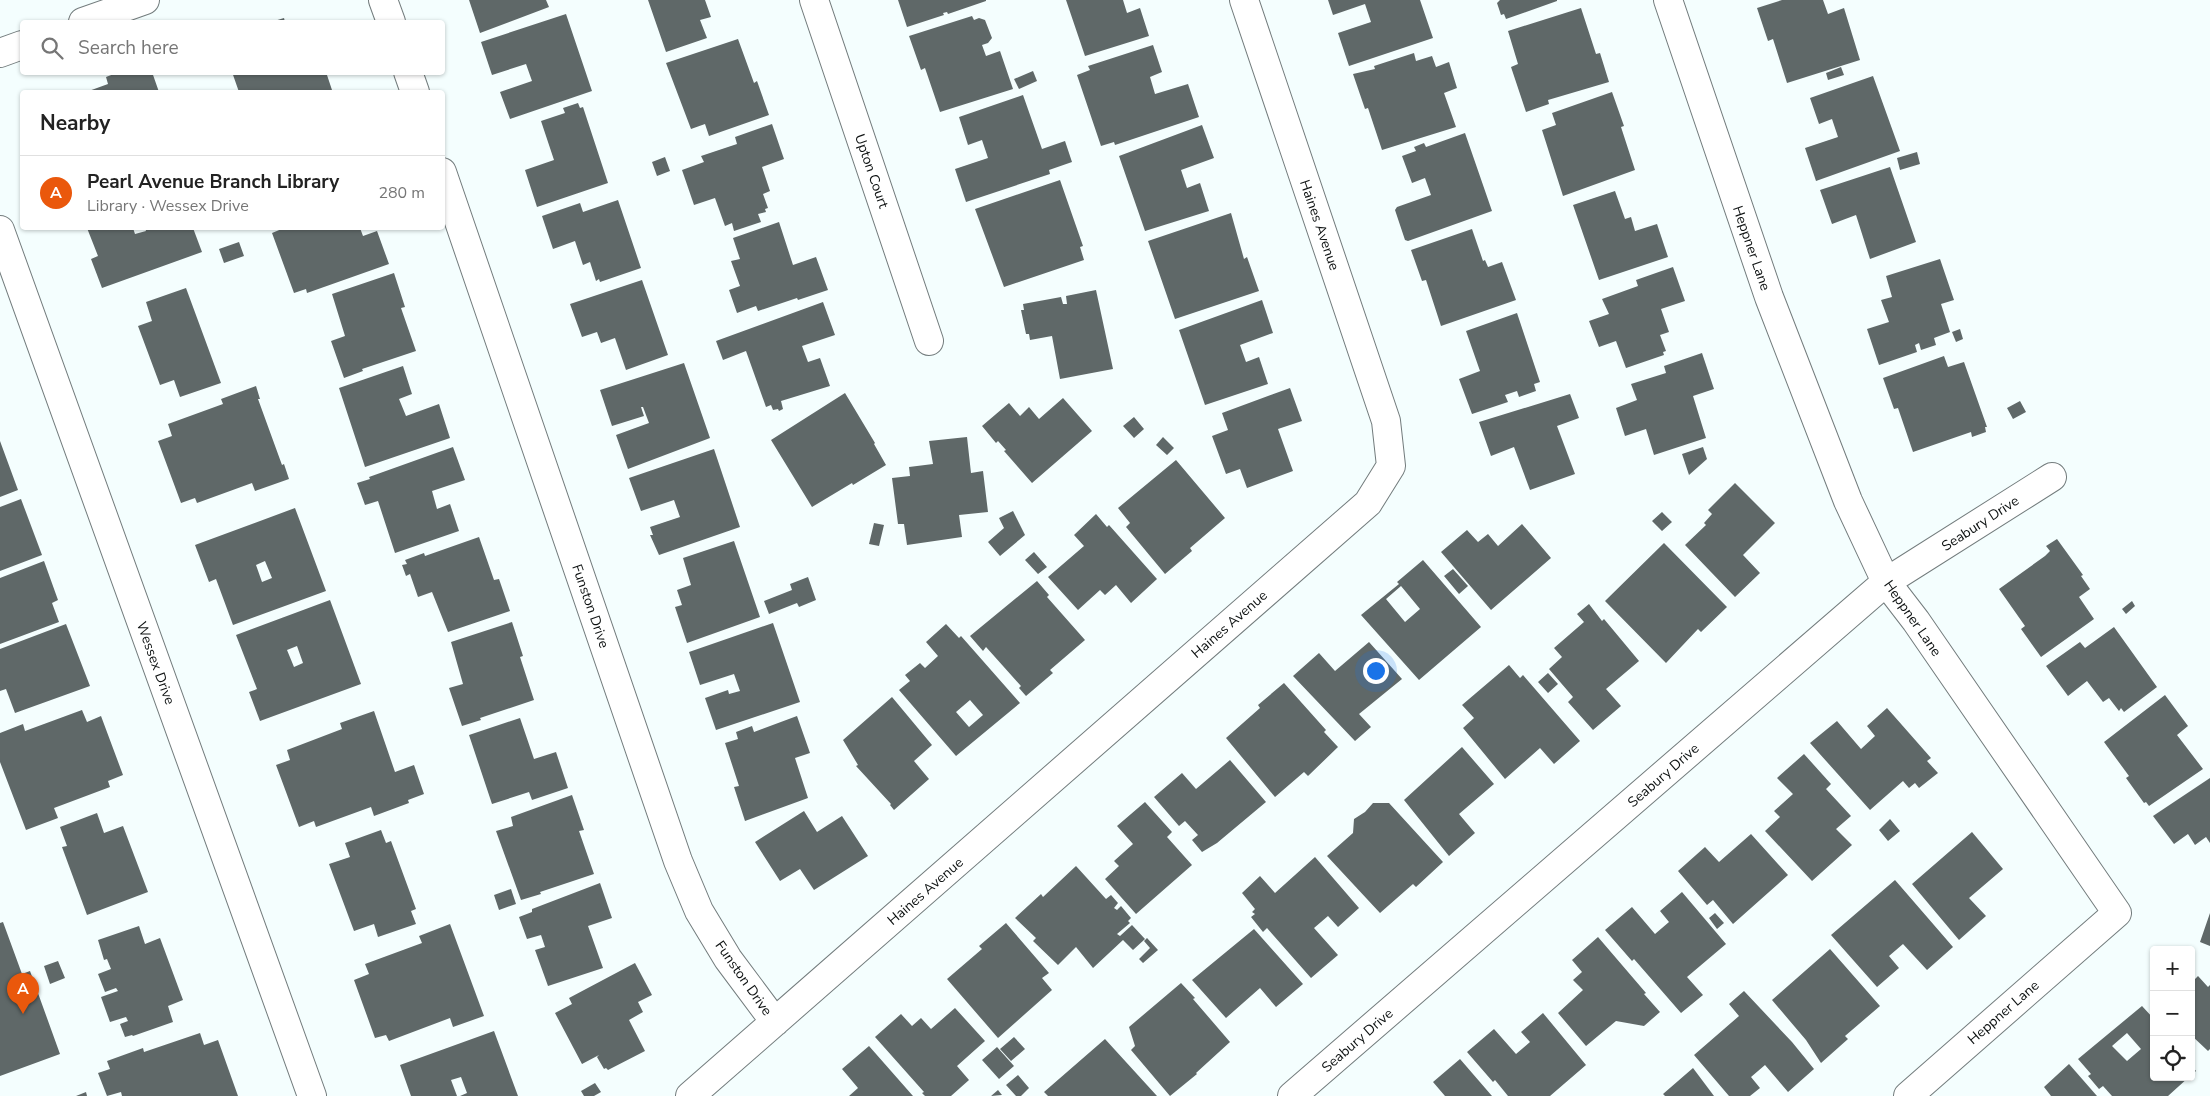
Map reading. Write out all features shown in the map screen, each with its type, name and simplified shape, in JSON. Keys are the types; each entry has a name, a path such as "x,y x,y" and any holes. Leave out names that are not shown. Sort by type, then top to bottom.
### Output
{"street":[{"path":"89,20 145,0"},
{"path":"384,0 390,20"},
{"name":"Upton Court","path":"814,0 930,341"},
{"name":"Haines Avenue","path":"690,1096 1368,503 1391,466 1386,421 1244,0"},
{"name":"Heppner Lane","path":"1668,0 1768,297 1848,501 1886,582 1916,621 2117,913 1908,1096"},
{"path":"0,53 20,45"},
{"path":"409,75 414,90"},
{"name":"Funston Drive","path":"445,181 678,861 699,910 718,943 775,1022"},
{"name":"Wessex Drive","path":"0,230 312,1096"},
{"name":"Seabury Drive","path":"1292,1096 1886,582 2052,477"}],"building":[{"path":"469,0 546,0 549,7 480,33"},
{"path":"648,0 705,0 711,17 700,20 707,38 666,52"},
{"path":"898,0 986,1 948,14 947,12 943,13 944,15 907,27"},
{"path":"1066,0 1123,0 1127,13 1140,8 1149,36 1085,56"},
{"path":"1328,0 1420,0 1433,38 1349,66 1338,33 1371,22 1365,4 1333,15"},
{"path":"1500,0 1557,1 1506,19 1504,14 1501,15 1497,3"},
{"path":"1782,0 1823,0 1828,14 1844,8 1860,60 1787,83 1773,39 1768,41 1757,8"},
{"path":"1581,8 1596,54 1600,53 1609,82 1548,100 1549,104 1526,112 1511,67 1518,64 1508,31"},
{"path":"566,14 592,91 510,119 500,92 532,81 526,64 492,75 481,42"},
{"path":"972,16 974,20 979,18 985,20 992,38 988,43 982,45 986,56 1000,51 1013,89 940,112 925,68 921,70 909,36"},
{"path":"738,39 754,83 757,81 769,115 709,136 705,124 691,129 666,63"},
{"path":"1153,45 1162,72 1150,77 1155,94 1188,84 1199,117 1115,145 1114,142 1101,146 1077,75 1090,70 1088,66"},
{"path":"1414,53 1416,61 1432,56 1436,67 1449,62 1457,88 1444,93 1456,127 1382,150 1368,108 1365,109 1353,74 1375,69 1374,66"},
{"path":"1841,67 1844,75 1828,80 1826,73"},
{"path":"1033,71 1037,81 1019,89 1014,79"},
{"path":"111,75 153,75 158,90 92,90 108,84 106,77"},
{"path":"233,75 327,75 332,90 238,90"},
{"path":"1873,76 1900,151 1816,181 1805,148 1838,137 1832,119 1819,124 1810,98"},
{"path":"1612,92 1624,126 1621,127 1635,170 1563,196 1542,130 1556,125 1552,113"},
{"path":"1023,95 1042,149 1065,141 1072,162 1049,170 1050,174 966,202 955,169 988,158 982,140 968,145 959,117"},
{"path":"578,103 580,108 583,107 608,183 537,207 525,170 554,160 541,121 565,113 563,108"},
{"path":"772,124 784,159 762,167 770,191 763,194 768,208 765,209 766,212 758,214 761,222 734,231 732,223 725,226 715,198 694,205 682,170 704,162 701,156 737,144 735,137"},
{"path":"1202,125 1214,158 1181,170 1187,188 1200,183 1209,211 1145,231 1119,156"},
{"path":"1465,133 1492,211 1408,241 1405,240 1395,210 1397,207 1431,195 1425,178 1412,183 1402,156 1416,151 1414,147 1424,143 1426,147"},
{"path":"1917,152 1920,164 1900,170 1897,158"},
{"path":"665,157 670,171 657,176 652,162"},
{"path":"1890,167 1916,242 1870,259 1856,215 1832,224 1820,190"},
{"path":"1060,180 1083,246 1080,247 1084,260 1004,287 975,209"},
{"path":"1615,191 1625,219 1631,217 1635,231 1657,224 1668,257 1599,280 1573,205"},
{"path":"618,200 641,268 600,282 599,279 596,281 590,262 583,265 575,241 553,249 542,216 580,203 583,212"},
{"path":"1231,213 1244,259 1247,257 1259,291 1175,319 1148,241"},
{"path":"779,222 793,265 816,257 828,290 758,311 756,306 737,313 729,290 740,286 731,261 740,259 733,238"},
{"path":"1472,229 1483,261 1485,260 1488,267 1502,262 1516,300 1441,326 1426,280 1422,281 1411,250"},
{"path":"88,230 134,230 135,234 146,230 194,230 202,252 102,288 91,259 98,256"},
{"path":"279,230 361,230 363,236 377,231 389,264 307,293 306,289 294,293 272,233"},
{"path":"239,242 244,256 224,263 219,249"},
{"path":"1940,259 1954,300 1941,304 1950,332 1934,338 1936,345 1921,350 1919,343 1915,345 1917,352 1879,365 1867,329 1889,322 1881,300 1892,297 1886,276"},
{"path":"1673,267 1685,301 1661,309 1669,332 1660,335 1666,351 1663,352 1664,355 1626,368 1616,341 1599,347 1589,321 1609,314 1602,299 1638,286 1636,280"},
{"path":"394,273 405,307 401,308 416,351 362,369 363,371 344,378 331,341 345,336 332,294"},
{"path":"642,280 668,355 626,370 615,338 601,343 597,332 582,337 570,304"},
{"path":"186,288 221,383 180,397 174,380 160,385 138,326 152,321 146,302"},
{"path":"1096,290 1113,369 1060,379 1052,336 1030,340 1029,334 1026,334 1021,310 1024,310 1023,304 1061,297 1063,304 1067,304 1066,296"},
{"path":"1262,300 1273,333 1240,345 1246,362 1259,357 1268,384 1205,405 1179,330"},
{"path":"823,302 835,335 802,346 808,362 820,358 830,386 781,401 783,409 779,411 778,409 773,410 771,405 766,407 746,351 723,360 716,341"},
{"path":"1517,313 1540,382 1534,384 1536,391 1519,397 1517,391 1505,395 1508,402 1472,414 1459,379 1480,371 1466,331"},
{"path":"1960,329 1963,339 1956,342 1952,332"},
{"path":"1702,353 1714,389 1693,396 1706,438 1654,455 1646,429 1625,436 1616,408 1637,400 1631,384 1666,373 1664,366"},
{"path":"1944,356 1948,367 1964,362 1987,427 1985,427 1986,432 1972,437 1971,432 1913,452 1898,408 1894,409 1883,378"},
{"path":"684,363 710,438 628,469 616,435 649,423 643,407 641,407 644,416 612,426 600,390"},
{"path":"403,366 412,394 399,399 406,416 439,404 450,438 365,467 339,388"},
{"path":"256,386 260,399 258,399 289,479 255,491 252,483 197,503 195,498 181,503 158,441 172,436 168,424 223,404 221,399"},
{"path":"1290,388 1302,421 1278,429 1293,471 1247,488 1240,469 1226,474 1212,436 1228,430 1222,413"},
{"path":"845,393 886,465 812,507 771,440"},
{"path":"1570,394 1579,418 1557,426 1575,474 1530,490 1514,447 1491,456 1479,422"},
{"path":"1063,398 1092,431 1032,483 1004,451 1006,450 998,441 996,443 982,426 1009,403 1020,416 1029,407 1039,419"},
{"path":"2020,401 2026,412 2013,419 2007,408"},
{"path":"1134,417 1144,429 1134,438 1123,426"},
{"path":"967,437 971,473 983,471 988,512 959,515 962,537 907,545 904,524 898,524 892,478 910,476 909,467 933,464 929,441"},
{"path":"1163,437 1174,448 1167,455 1156,445"},
{"path":"0,441 18,490 0,497"},
{"path":"453,447 465,480 432,491 437,509 450,504 459,531 395,553 378,501 365,505 357,483"},
{"path":"1703,447 1707,459 1689,475 1682,454"},
{"path":"714,449 740,527 659,555 650,535 653,535 650,527 680,517 674,500 641,511 629,478"},
{"path":"1176,460 1225,518 1190,548 1192,551 1165,574 1126,527 1130,523 1118,508"},
{"path":"1735,483 1775,523 1743,555 1760,573 1735,597 1685,545 1706,525 1704,523 1712,514 1708,510"},
{"path":"21,499 42,555 0,571 0,507"},
{"path":"295,508 326,591 233,625 216,579 209,582 195,545","holes":["265,561 272,578 262,582 256,565"]},
{"path":"1013,511 1025,535 1000,556 988,542 1004,528 999,518"},
{"path":"1662,512 1672,522 1662,531 1652,521"},
{"path":"1096,514 1107,527 1109,525 1157,579 1131,603 1116,585 1105,595 1100,590 1078,610 1048,577 1084,546 1074,535"},
{"path":"874,523 884,525 879,546 869,544"},
{"path":"1522,524 1551,558 1491,610 1441,552 1467,530 1478,542 1488,534 1498,546"},
{"path":"479,537 494,580 499,579 510,611 448,632 432,592 418,597 410,574 406,576 402,565 407,564 405,560 424,553 425,556"},
{"path":"2057,539 2083,575 2081,576 2090,589 2079,597 2094,619 2041,657 2021,629 2025,626 1999,589 2045,556 2050,551 2046,546"},
{"path":"734,541 760,617 687,643 675,607 682,605 677,590 691,585 683,558"},
{"path":"1664,543 1727,607 1701,632 1698,629 1666,663 1605,601"},
{"path":"1034,552 1047,567 1038,574 1025,560"},
{"path":"1423,560 1481,627 1419,680 1361,615 1399,584 1397,582","holes":["1401,586 1420,609 1405,622 1386,599"]},
{"path":"44,561 58,600 52,603 59,622 0,644 0,578"},
{"path":"1453,569 1468,586 1459,594 1444,576"},
{"path":"808,577 816,600 799,607 797,603 769,614 764,601 792,590 790,584"},
{"path":"1037,581 1049,595 1047,597 1085,640 1050,670 1053,673 1026,696 1019,688 1021,686 986,647 983,651 970,636"},
{"path":"330,600 361,684 260,721 249,692 257,689 236,635","holes":["297,646 303,663 294,667 287,650"]},
{"path":"2132,601 2135,606 2126,614 2122,609"},
{"path":"1589,604 1639,661 1606,689 1621,706 1593,730 1568,702 1573,697 1549,669 1562,657 1554,648 1584,622 1577,614"},
{"path":"512,622 523,656 520,657 534,700 462,726 449,688 463,684 451,642"},
{"path":"773,623 800,702 716,730 705,698 728,690 729,694 740,691 734,674 700,685 689,652"},
{"path":"66,624 90,686 15,713 6,689 0,691 0,649"},
{"path":"946,624 959,638 961,636 1020,703 956,756 899,690 910,681 905,675 920,663 925,668 938,656 926,642","holes":["970,700 983,715 969,727 956,712"]},
{"path":"2114,627 2157,687 2124,712 2121,708 2119,711 2109,698 2103,702 2087,681 2068,696 2046,666 2080,642 2085,648"},
{"path":"1369,642 1402,679 1359,714 1371,727 1355,741 1293,676 1319,653 1335,671"},
{"path":"1509,665 1520,678 1523,675 1580,741 1554,764 1540,748 1505,779 1463,728 1474,718 1462,705"},
{"path":"1548,673 1558,684 1548,693 1538,682"},
{"path":"1284,683 1326,730 1324,732 1338,747 1308,776 1304,772 1275,797 1226,738 1260,708 1258,705"},
{"path":"2165,695 2188,726 2177,735 2203,769 2149,806 2146,802 2144,803 2126,778 2129,776 2104,742"},
{"path":"892,697 932,745 914,761 929,779 894,810 891,804 856,766 858,765 843,740"},
{"path":"1887,708 1931,758 1927,761 1938,773 1919,788 1915,783 1909,788 1903,781 1870,810 1810,743 1837,721 1861,749 1875,736 1867,726"},
{"path":"82,710 87,722 101,716 123,775 108,781 110,787 54,808 58,818 26,830 0,762 0,733 23,724 25,731"},
{"path":"374,711 395,772 414,765 424,794 408,800 409,803 374,816 371,807 316,827 314,821 299,827 276,765 290,760 287,750 342,729 340,723"},
{"path":"797,716 810,753 795,758 808,798 745,821 734,787 739,786 725,743 738,739 736,732 752,726 754,732"},
{"path":"520,718 534,759 556,752 568,788 532,800 529,792 492,804 469,735"},
{"path":"1462,747 1494,784 1459,814 1475,833 1449,856 1404,800"},
{"path":"1804,754 1831,784 1826,789 1851,816 1836,829 1852,845 1812,881 1765,831 1780,817 1774,811 1793,794 1777,778"},
{"path":"1230,760 1266,802 1217,843 1202,852 1192,840 1198,835 1185,821 1179,826 1154,797 1182,773 1196,789"},
{"path":"2210,778 2210,843 2206,837 2195,845 2188,834 2174,844 2153,816"},
{"path":"572,795 584,830 579,831 594,874 521,900 496,831 513,826 511,817"},
{"path":"1145,802 1172,832 1167,837 1192,865 1136,914 1105,879 1119,866 1114,861 1133,844 1117,826"},
{"path":"1373,803 1389,803 1443,862 1416,887 1413,884 1380,913 1327,856 1353,833 1354,819 1365,812"},
{"path":"804,811 817,832 842,816 868,856 814,890 800,869 780,881 755,842"},
{"path":"97,813 104,833 123,826 148,892 87,915 62,847 67,846 60,827"},
{"path":"1890,819 1900,831 1888,841 1879,830"},
{"path":"381,830 386,843 391,841 416,909 411,911 416,924 378,937 374,924 354,931 329,864 350,857 345,843"},
{"path":"1972,832 2003,869 1969,898 1986,916 1959,940 1912,884"},
{"path":"1751,834 1788,875 1733,924 1713,900 1707,905 1678,871 1705,847 1719,862"},
{"path":"1315,857 1359,908 1338,927 1328,916 1314,928 1338,955 1311,978 1267,928 1263,932 1251,917 1255,914 1252,912 1255,909 1242,893 1260,876 1275,893"},
{"path":"1076,866 1106,899 1111,895 1118,903 1114,908 1117,910 1121,906 1131,918 1128,921 1130,923 1117,934 1120,936 1132,925 1145,939 1133,950 1123,940 1093,968 1076,947 1058,965 1033,941 1036,938 1015,918 1041,894 1043,897"},
{"path":"1895,880 1953,947 1927,970 1903,944 1889,956 1899,968 1877,987 1831,935"},
{"path":"600,883 612,918 588,926 603,968 548,986 535,950 545,947 541,935 527,939 519,917 532,912 532,909"},
{"path":"511,889 516,904 499,910 494,895"},
{"path":"1682,892 1726,944 1687,977 1703,995 1681,1013 1634,959 1632,961 1605,930 1632,907 1655,934 1669,922 1660,911"},
{"path":"1715,913 1724,923 1717,929 1709,918"},
{"path":"2210,913 2210,946 2200,942"},
{"path":"3,922 22,974 30,971 60,1054 0,1076 0,923"},
{"path":"1006,923 1049,973 1042,978 1052,990 998,1038 947,979 982,949 979,946"},
{"path":"450,924 484,1016 453,1027 450,1018 389,1041 386,1035 375,1038 354,980 369,974 365,964 422,943 419,936"},
{"path":"139,926 145,944 160,938 183,1000 168,1006 173,1022 125,1037 120,1024 128,1021 126,1017 110,1022 101,997 118,991 116,988 105,992 98,974 111,969 107,959 104,960 98,940"},
{"path":"1254,929 1303,984 1276,1007 1260,988 1226,1018 1192,980"},
{"path":"1598,937 1660,1012 1644,1026 1616,1021 1586,1046 1558,1013 1583,990 1573,980 1582,972 1572,960"},
{"path":"1147,938 1158,950 1143,963 1139,959 1150,948 1144,941"},
{"path":"1830,949 1880,1006 1845,1036 1848,1039 1821,1063 1806,1040 1772,1000"},
{"path":"58,961 65,978 50,984 44,966"},
{"path":"635,963 652,995 638,1002 643,1012 629,1020 645,1051 608,1070 604,1069 597,1057 599,1055 582,1064 555,1013 572,1004 569,998"},
{"path":"2198,976 2208,987 2210,985 2210,1049 2208,1051 2195,1039 2195,979"},
{"path":"1181,983 1230,1042 1197,1074 1170,1096 1131,1050 1135,1046 1129,1027"},
{"path":"1744,991 1792,1042 1814,1069 1788,1092 1765,1065 1751,1077 1760,1088 1750,1096 1729,1096 1694,1055 1739,1016 1729,1004"},
{"path":"2142,1006 2150,1015 2150,1081 2185,1081 2168,1096 2112,1096 2103,1086 2099,1089 2088,1076 2091,1074 2078,1059","holes":["2127,1033 2141,1049 2127,1061 2112,1046"]},
{"path":"955,1008 985,1041 957,1066 969,1080 951,1096 925,1096 922,1093 924,1092 875,1037 901,1014 912,1026 921,1018 931,1029"},
{"path":"1543,1013 1586,1065 1550,1096 1508,1096 1467,1052 1494,1029 1516,1054 1530,1042 1521,1032"},
{"path":"494,1031 518,1096 460,1096 467,1093 461,1077 451,1080 457,1096 411,1096 400,1065"},
{"path":"200,1033 204,1045 218,1040 238,1096 122,1096 121,1092 107,1096 98,1073 110,1069 107,1061 143,1048 144,1052"},
{"path":"1014,1037 1025,1049 1011,1061 1000,1049"},
{"path":"1105,1039 1157,1096 1048,1096 1044,1092"},
{"path":"869,1046 913,1096 849,1096 858,1088 842,1069"},
{"path":"997,1047 1014,1066 999,1079 982,1060"},
{"path":"1460,1059 1492,1096 1445,1096 1433,1082"},
{"path":"2069,1064 2097,1096 2051,1096 2044,1087"},
{"path":"1693,1068 1714,1096 1665,1096 1663,1094"},
{"path":"1018,1075 1029,1088 1021,1096 1016,1096 1006,1085"},
{"path":"595,1083 601,1092 594,1096 584,1096 581,1091"},
{"path":"998,1090 1002,1095 991,1096"},
{"path":"86,1092 87,1096 76,1096"}],"place":[{"name":"Pearl Avenue Branch Library","path":"23,1014"}]}
